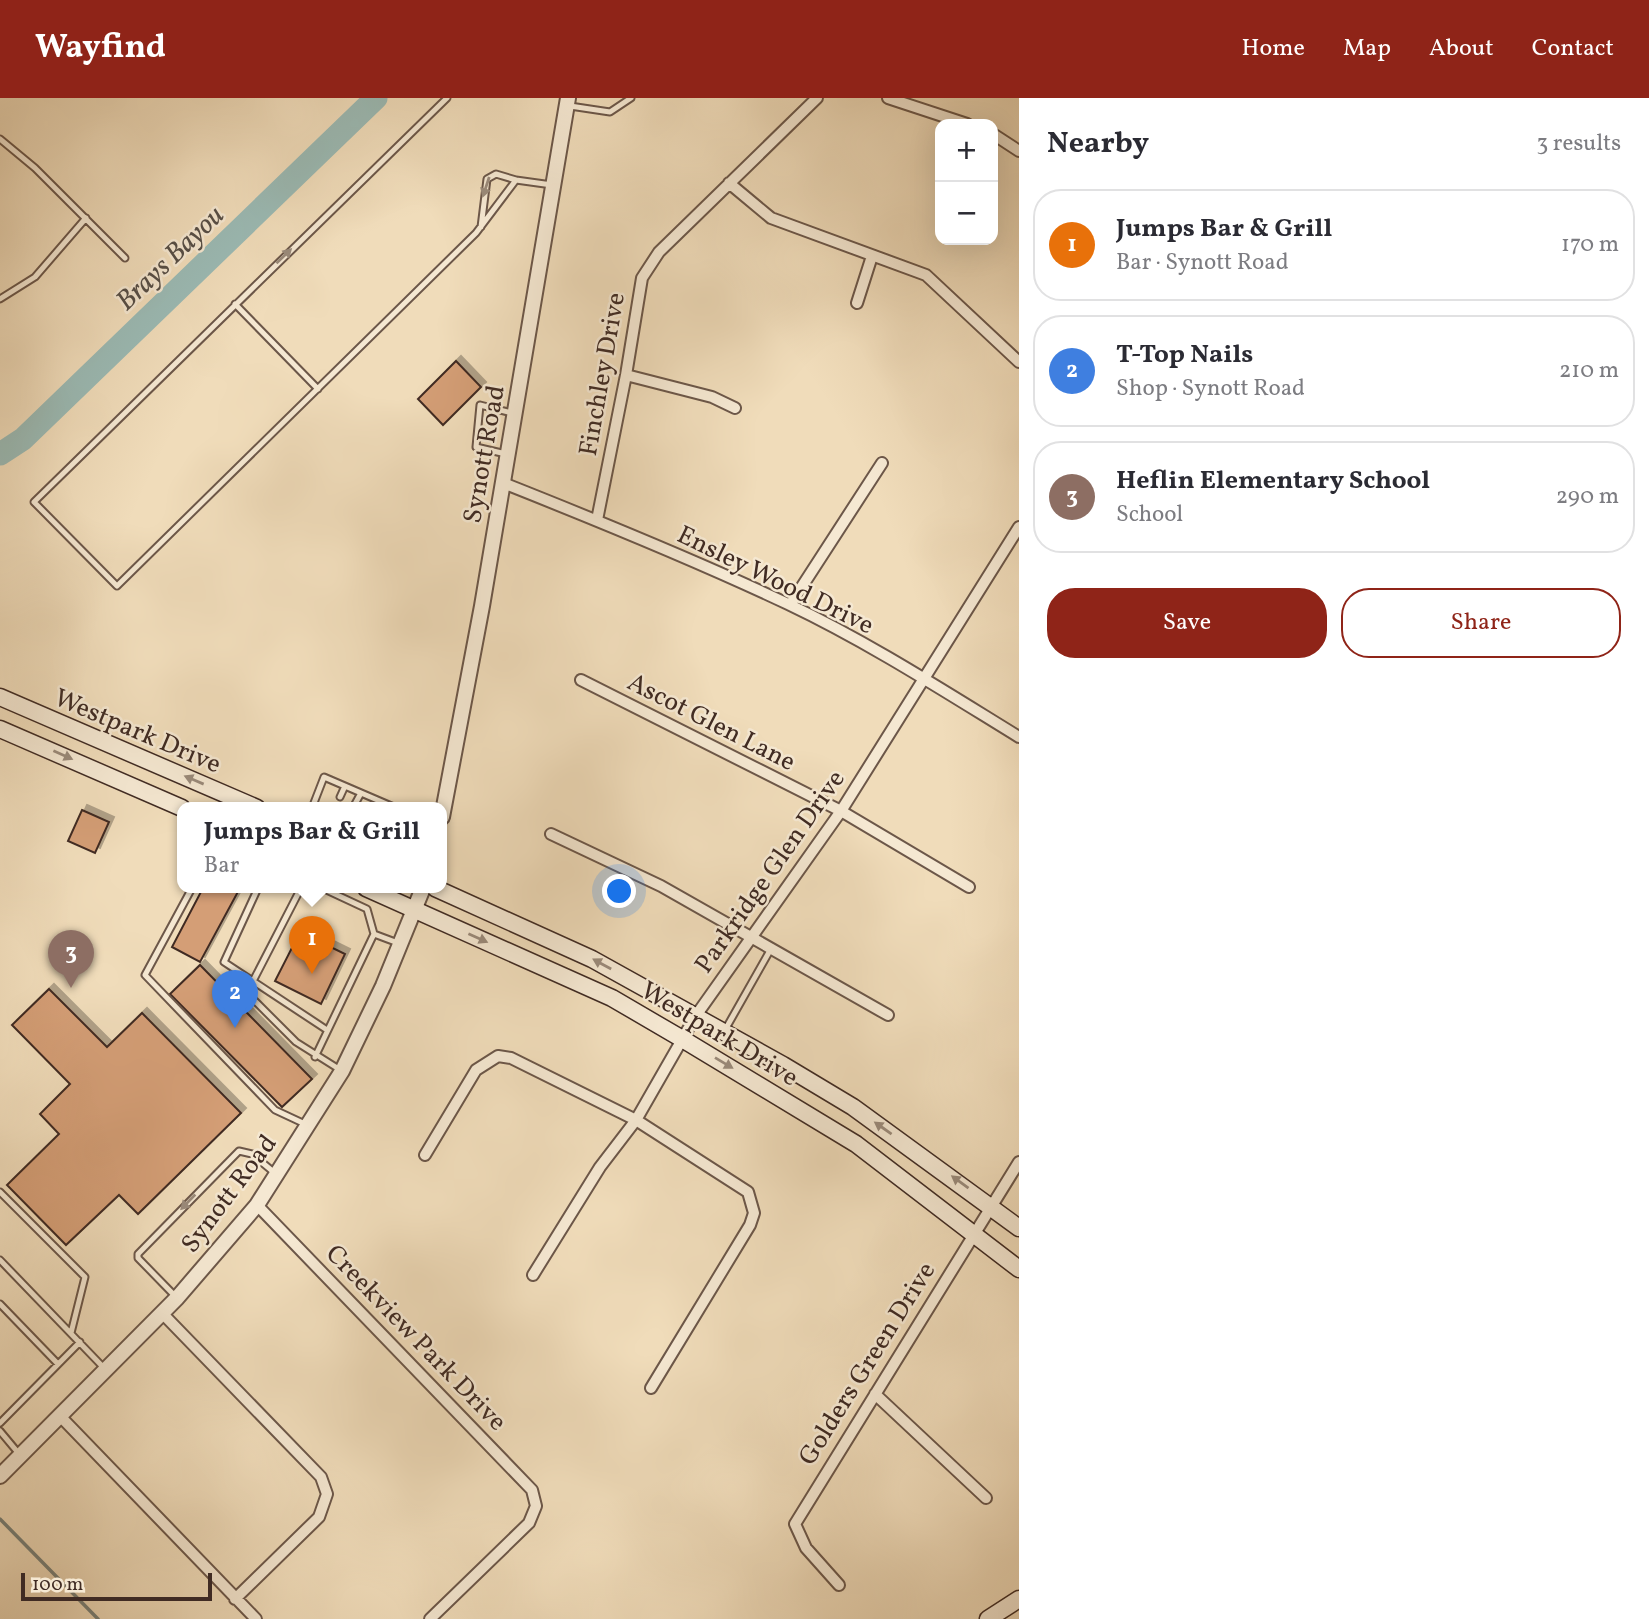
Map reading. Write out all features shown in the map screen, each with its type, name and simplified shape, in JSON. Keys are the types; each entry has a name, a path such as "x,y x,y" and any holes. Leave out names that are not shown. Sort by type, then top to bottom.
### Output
{"main road":[{"name":"Westpark Drive","path":"0,697 235,802"},
{"name":"Westpark Drive","path":"0,729 177,805"},
{"name":"Westpark Drive","path":"377,893 612,998 684,1040 856,1144 1019,1269"},
{"name":"Westpark Drive","path":"446,893 592,959 853,1107 1019,1228"},
{"path":"988,1619 1019,1599"}],"street":[{"name":"Finchley Drive","path":"597,520 642,278 660,252 817,98"},
{"path":"888,98 952,119"},
{"name":"Synott Road","path":"445,802 503,483 567,102"},
{"path":"998,137 1019,151"},
{"path":"729,183 771,218 926,275 1019,362"},
{"path":"858,303 872,256"},
{"path":"626,375 712,397 735,408"},
{"path":"790,605 882,463"},
{"name":"Ensley Wood Drive","path":"503,483 597,520 790,605 924,678 1019,737"},
{"name":"Parkridge Glen Drive","path":"533,1275 600,1167 636,1120 695,1017 841,811 1019,527"},
{"name":"Ascot Glen Lane","path":"580,680 841,811 969,887"},
{"path":"551,834 660,886 888,1015"},
{"name":"Synott Road","path":"2,1474 177,1298 257,1205 342,1071 401,944 421,893"},
{"path":"425,1155 476,1070 498,1056 511,1058 636,1120 748,1192 754,1213 651,1388"},
{"name":"Golders Green Drive","path":"839,1585 806,1548 795,1524 1019,1162"},
{"name":"Creekview Park Drive","path":"257,1205 532,1490 536,1506 529,1523 430,1619"},
{"path":"162,1313 321,1477 327,1494 319,1517 235,1599"},
{"path":"875,1394 986,1498"},
{"path":"60,1416 256,1619"}],"lane":[{"path":"447,98 34,502 117,586 481,227 516,180"},
{"path":"567,102 610,112 622,107 631,98"},
{"path":"0,139 35,167 125,258"},
{"path":"481,227 482,200 487,179 496,174 552,185"},
{"path":"0,299 35,277 86,218"},
{"path":"235,303 318,389"},
{"path":"507,454 476,447 480,405 515,414"},
{"path":"314,802 324,777 381,802"},
{"path":"340,797 345,786"},
{"path":"356,802 361,793"},
{"path":"189,893 145,975 275,1110 308,1125"},
{"path":"256,893 224,962 327,1030"},
{"path":"298,893 252,983 252,998 315,1057 342,1071"},
{"path":"315,1057 374,934 367,909 333,893"},
{"path":"374,934 401,944"},
{"path":"724,1032 772,947"},
{"path":"177,1298 138,1258 138,1254 239,1151 252,1154 276,1174"},
{"path":"0,1192 85,1277 71,1334"},
{"path":"0,1260 107,1370"},
{"path":"0,1304 58,1364"},
{"path":"0,1423 79,1342"},
{"path":"0,1432 21,1456"}],"building":[{"path":"456,361 481,387 443,425 418,399"},
{"path":"82,810 109,822 95,853 68,841"},
{"path":"200,893 237,893 200,962 172,947"},
{"path":"300,932 345,954 321,1004 275,981"},
{"path":"200,965 312,1079 282,1107 170,994"},
{"path":"49,989 107,1047 142,1013 241,1113 138,1214 119,1195 66,1245 7,1185 59,1134 40,1114 70,1084 12,1025"}],"waterway":[{"name":"Brays Bayou","path":"0,454 23,439 376,98"},
{"path":"0,1519 98,1619"}],"place":[{"name":"Jumps Bar & Grill","path":"312,974"},
{"name":"Heflin Elementary School","path":"71,988"},
{"name":"T-Top Nails","path":"235,1028"}]}
